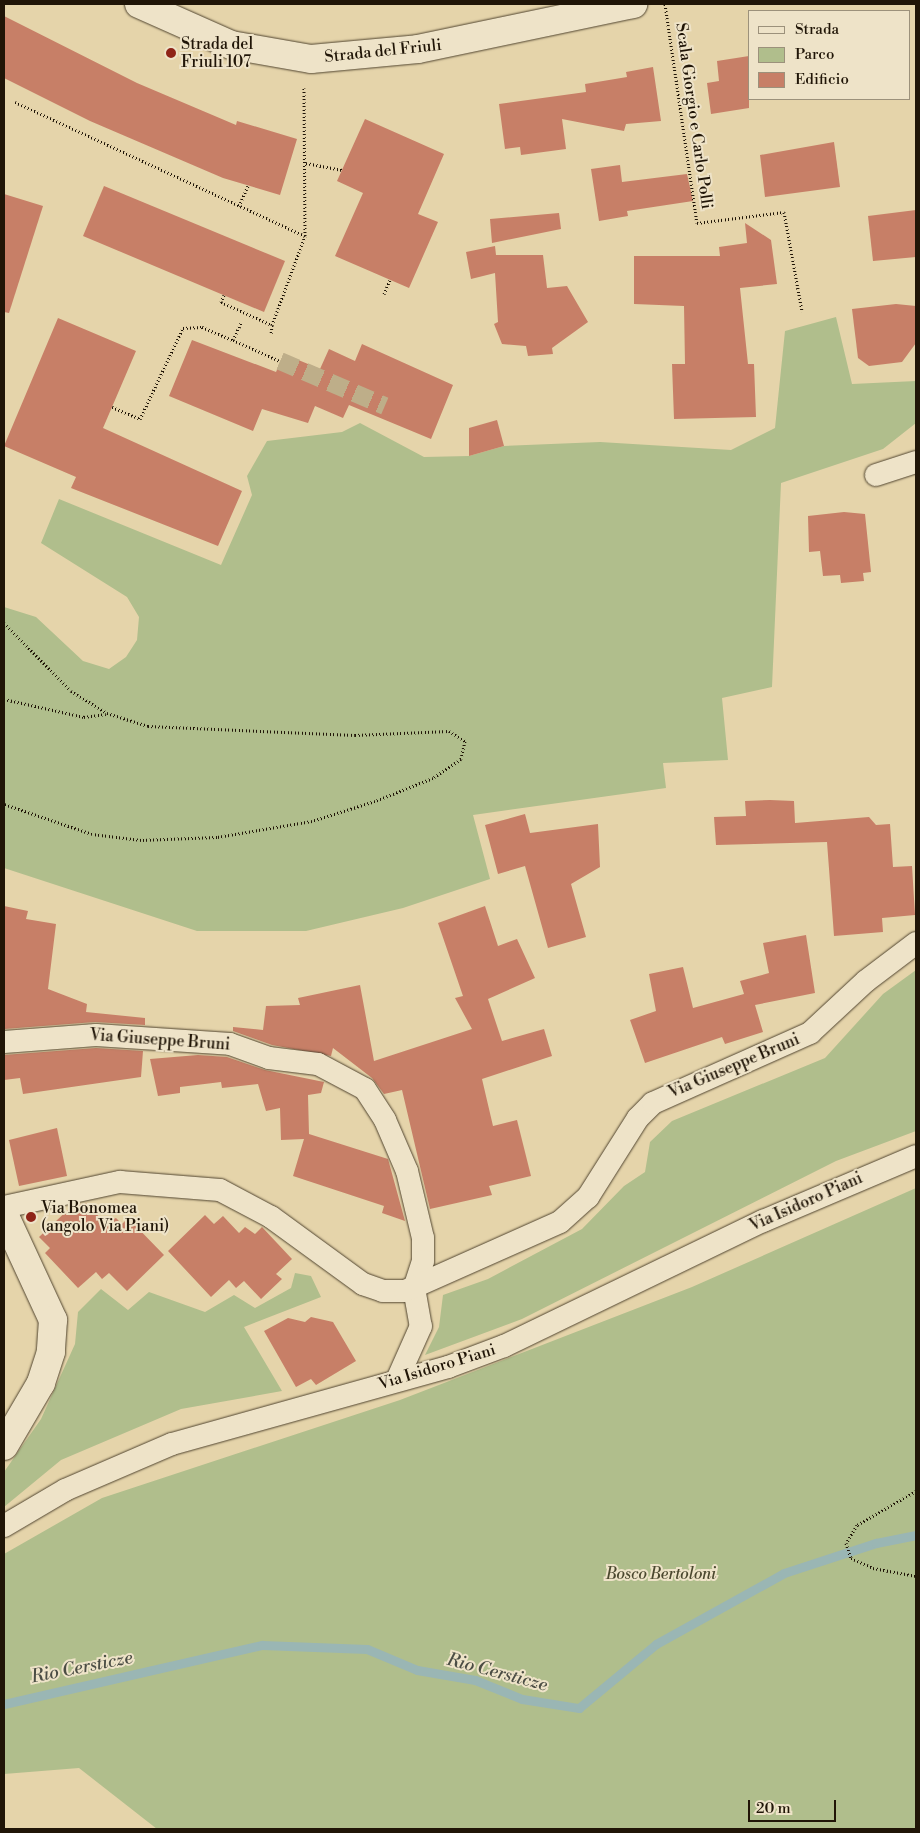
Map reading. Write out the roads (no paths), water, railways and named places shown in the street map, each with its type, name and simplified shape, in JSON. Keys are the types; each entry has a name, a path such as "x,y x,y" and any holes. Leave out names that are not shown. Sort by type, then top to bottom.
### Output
{"main road":[{"name":"Strada del Friuli","path":"139,4 231,45 312,59 427,48 633,4"},
{"path":"4,1214 53,1320 51,1352 41,1383 4,1446"}],"street":[{"path":"876,476 916,462"},
{"name":"Via Giuseppe Bruni","path":"4,1207 120,1182 220,1190 271,1217 363,1284 383,1291 414,1288 560,1222 588,1197 638,1118 653,1103 704,1076 794,1042 916,942"},
{"name":"Via Giuseppe Bruni","path":"4,1042 96,1035 230,1044 268,1058 318,1064 352,1080 364,1089 385,1120 414,1192 423,1261 414,1288 421,1326 398,1380"},
{"name":"Via Isidoro Piani","path":"4,1526 65,1490 172,1444 398,1380 504,1346 763,1221 916,1156"}],"waterway":[{"name":"Rio Cersticze","path":"4,1704 262,1645 367,1649 417,1670 475,1680 522,1699 579,1708 656,1644 784,1573 876,1543 916,1535"}],"tunnel":[{"path":"280,361 385,406"}],"place":[{"name":"Strada del Friuli 107","path":"171,53"},
{"name":"Via Bonomea (angolo Via Piani)","path":"31,1217"}],"park label":[{"name":"Bosco Bertoloni","path":"661,1574"}]}
